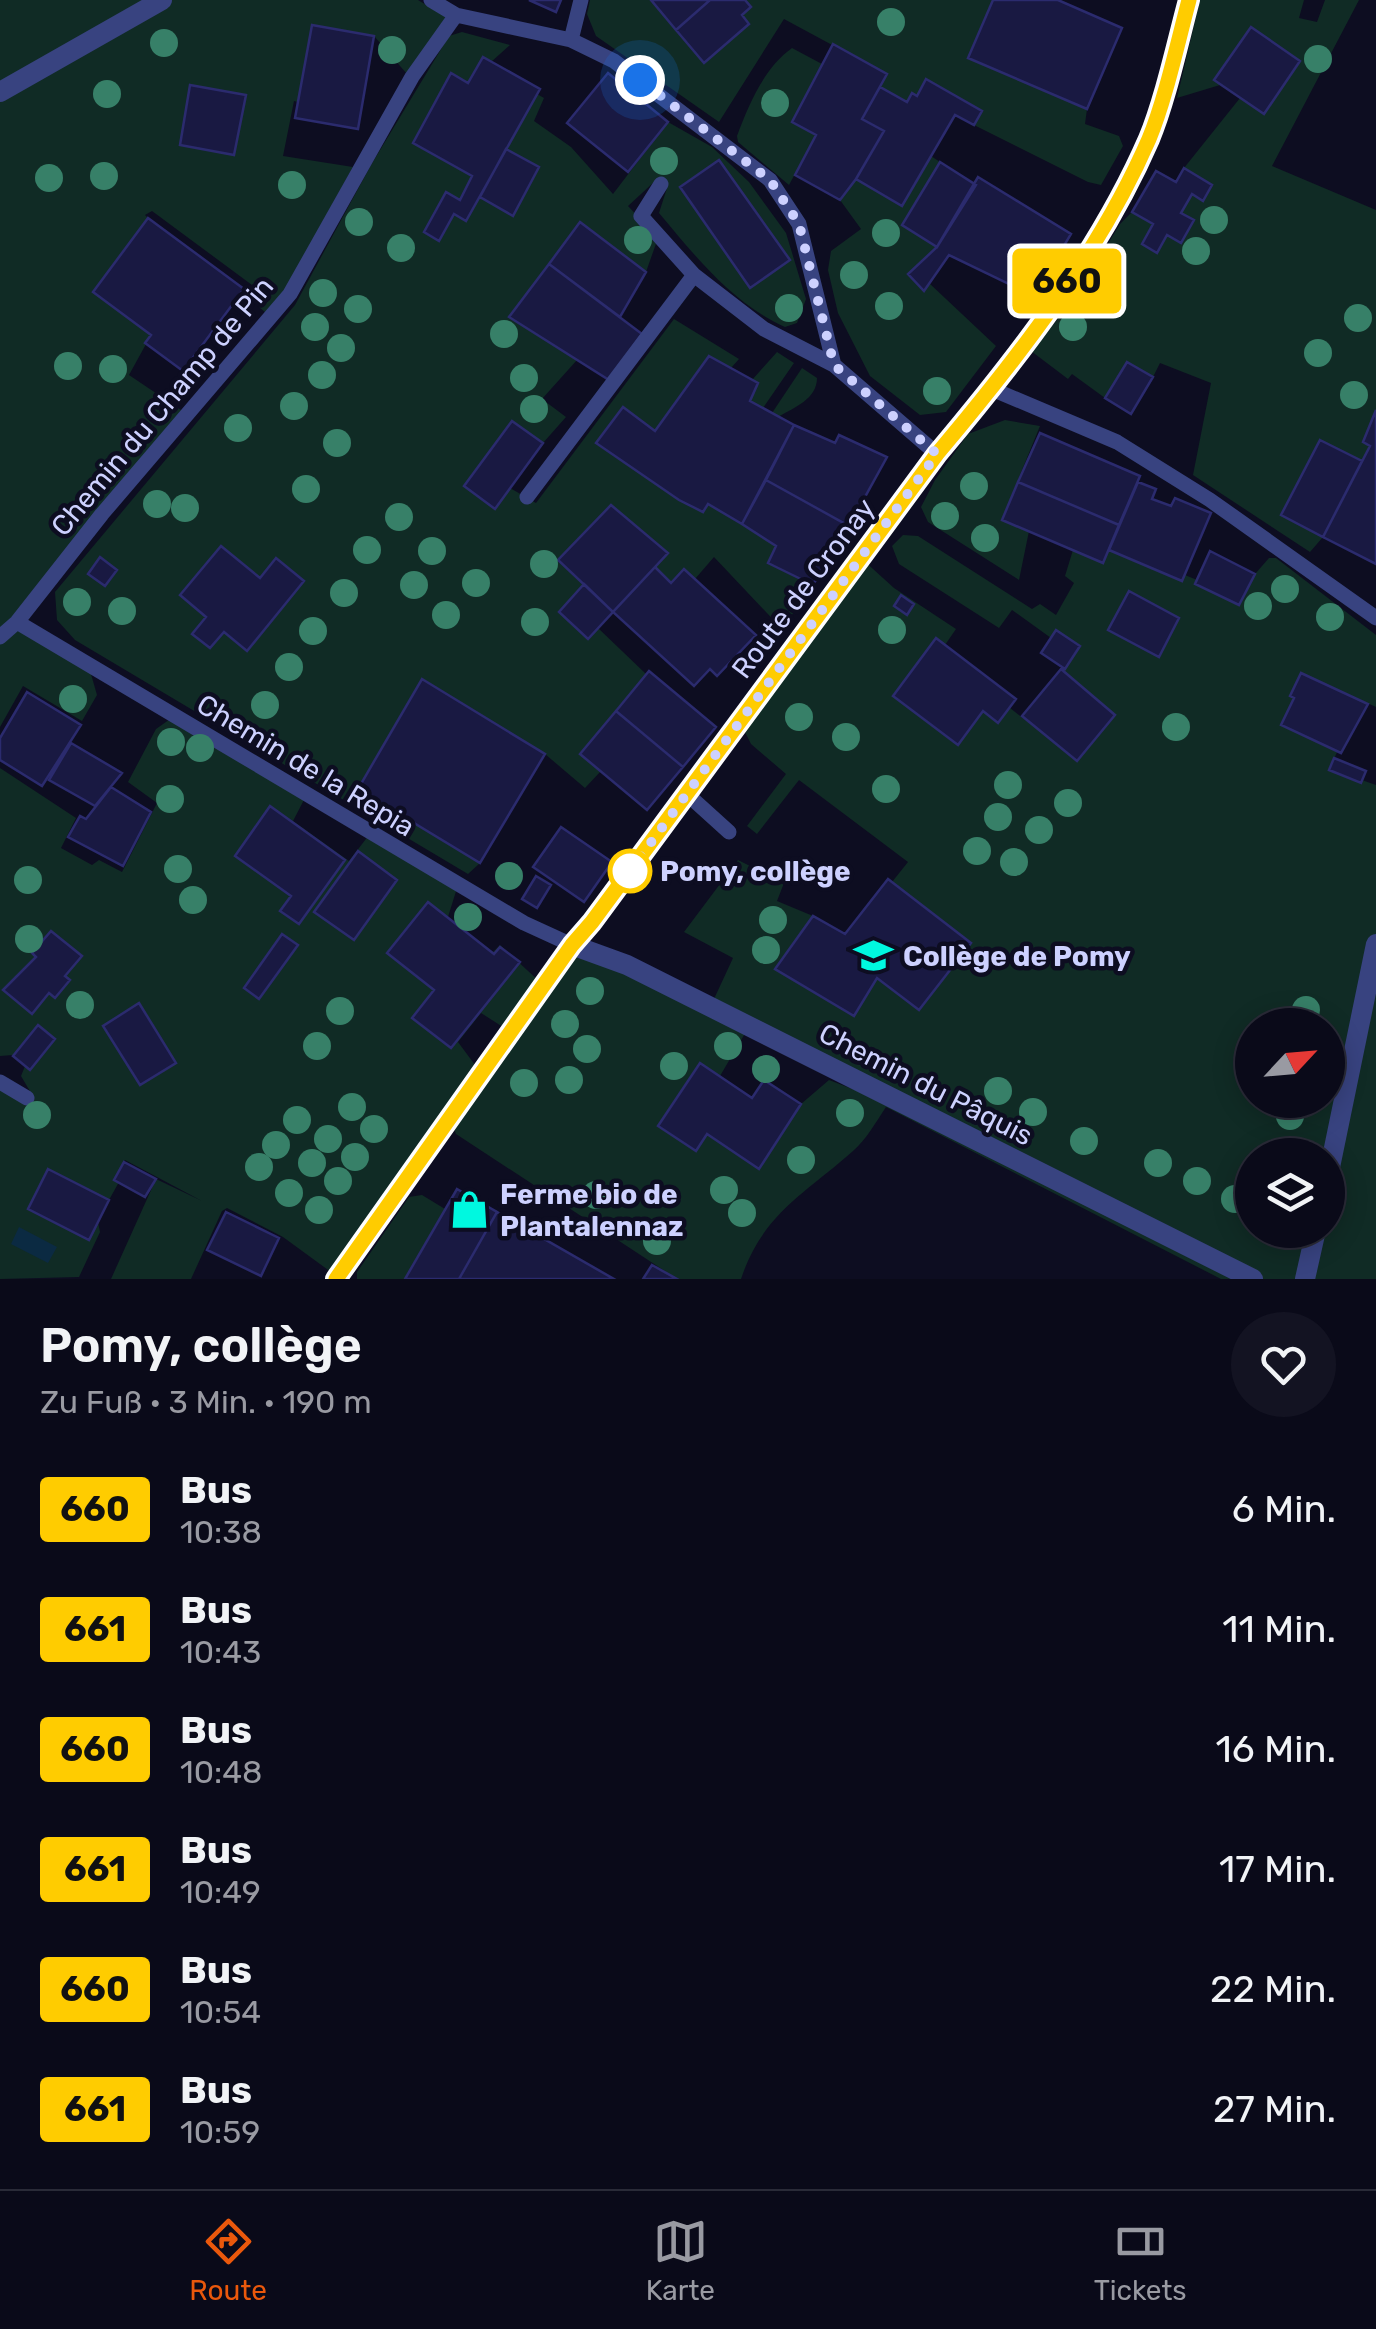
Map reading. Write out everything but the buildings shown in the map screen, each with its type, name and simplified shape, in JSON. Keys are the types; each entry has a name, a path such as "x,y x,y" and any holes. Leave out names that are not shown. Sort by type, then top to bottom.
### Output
{"street":[{"path":"0,92 162,0"},
{"name":"Route de Cronay","path":"336,1279 572,945 937,454 992,389 1094,243 1150,137 1189,0"},
{"path":"1336,1138 1376,944"},
{"name":"Chemin du Pâquis","path":"572,945 627,965 1253,1279"},
{"path":"1305,1279 1312,1248"}],"lane":[{"path":"431,0 456,16 571,40 614,61 770,180 799,224 834,365"},
{"path":"571,40 581,0"},
{"name":"Chemin du Champ de Pin","path":"0,638 290,294 403,92 456,16"},
{"path":"660,184 641,216 694,275 764,329 834,365 937,454"},
{"path":"527,497 694,275"},
{"path":"992,389 1117,442 1210,500 1376,618"},
{"name":"Chemin de la Repia","path":"17,622 524,923 572,945"},
{"path":"687,794 729,832"},
{"path":"0,1082 27,1098"}],"green space":[{"path":"0,0 418,0 446,17 407,74 374,36 298,102 294,101 283,156 353,167 284,292 266,313 246,296 252,285 152,211 145,215 148,218 94,292 151,335 129,375 184,412 0,636"},
{"path":"590,0 651,0 704,62 749,24 742,15 745,0 993,0 968,58 1087,109 1085,124 1119,136 1123,146 1101,185 1088,182 974,125 981,111 927,79 917,96 912,93 906,102 880,87 886,74 784,19 719,122 596,36 587,14"},
{"path":"1200,0 1304,0 1299,18 1317,22 1325,0 1359,0 1272,166 1376,210 1376,410 1363,442 1370,446 1362,461 1320,440 1282,515 1323,537 1310,552 1193,475 1211,383 1160,363 1153,377 1105,398 1072,374 1068,379 1031,351 1072,302 1120,224 1132,212 1153,224 1142,244 1157,253 1167,235 1194,220 1181,213 1192,194 1203,201 1212,185 1184,168 1240,98 1264,114 1300,62 1251,27 1215,80 1220,85 1177,98"},
{"path":"462,32 510,45 491,62 482,58 468,83 452,74 472,176 460,200 445,193 424,233 439,240 454,214 466,221 480,197 512,215 539,167 506,149 537,94 544,98 534,121 571,147 613,194 668,122 712,147 749,182 786,233 806,299 797,323 785,327 748,305 716,278 659,213 667,188 654,182 628,206 658,238 646,272 580,222 509,317 577,360 542,399 566,417 543,443 512,421 465,486 510,488 536,503 674,319 739,359 731,368 708,356 655,431 622,408 596,444 679,500 703,512 708,504 776,546 768,563 813,585 782,629 714,557 695,579 684,570 671,583 655,567 667,552 610,505 559,560 584,584 559,612 587,639 598,628 646,674 580,754 601,771 585,788 545,754 423,679 358,788 480,863 468,874 75,640 57,620 55,592 295,305 371,165 449,36","holes":["719,160 789,259 681,187","221,546 260,578 276,558 247,650 224,632 210,648 193,634 206,617 181,595"]},
{"path":"792,48 822,64 793,121 816,135 789,185 738,142 737,136 765,76"},
{"path":"931,156 940,162 902,225 937,247 908,275 923,291 929,283 996,346 946,412 920,415 870,376 838,313 828,270 831,251 861,229 840,200 856,179 902,206"},
{"path":"777,352 794,363 763,408 750,401 758,383 752,380"},
{"path":"802,368 817,378 813,392 778,417 772,413"},
{"path":"1005,420 1040,426 1002,519 1029,531 1019,580 928,522 921,507 968,434"},
{"path":"903,535 918,536 1032,609 1040,604 1056,615 1074,583 1065,576 1073,550 1103,562 1109,550 1181,581 1185,575 1197,580 1195,584 1239,605 1255,574 1269,558 1276,558 1376,635 1376,707 1301,673 1281,725 1337,752 1330,769 1376,785 1376,1279 1221,1279 886,1107 858,1147 773,1221 750,1256 741,1279 677,1279 456,1134 451,1122 573,951 747,1030 720,1076 699,1063 658,1125 695,1151 707,1134 759,1168 801,1104 829,1080 889,1103 714,999 733,958 684,932 738,860 784,883 777,901 813,916 776,969 854,1016 877,978 920,1010 970,944 892,882 908,862 799,780 757,834 747,826 786,774 751,744 742,726 862,559 894,588 956,629 893,696 957,745 983,711 998,722 1010,708 1077,760 1115,715 1061,669 1065,669 1079,645 1056,630 1051,638 1012,610 999,628 899,564 892,546","holes":["1129,591 1179,618 1159,656"]},
{"path":"19,627 89,667 97,695 82,721 23,686 0,727 0,643"},
{"path":"173,717 306,796 293,821 349,861 369,835 457,888 448,917 493,952 500,945 515,959 500,947 494,954 427,902 387,953 434,990 413,1018 451,1048 519,962 540,982 506,1029 481,1013 458,1042 478,1069 335,1275 283,1237 227,1208 222,1211 191,1279 111,1279 156,1179 202,1201 125,1160 109,1200 48,1169 30,1205 88,1240 98,1222 100,1232 79,1277 0,1279 0,1085 31,1093 21,1076 25,1066 30,1069 55,1039 38,1025 13,1055 0,1056 0,768 76,818 61,848 92,865 99,860 122,872 157,803 128,782 156,729","holes":["270,806 345,860 299,924 280,911 291,896 235,856","357,852 397,880 354,940 314,912","51,931 81,956 65,976 70,980 55,998 49,993 32,1013 4,990 36,957 32,953","282,935 298,946 259,999 244,987"]},
{"path":"422,1195 445,1209 405,1279 357,1279 357,1272 409,1197"}],"water":[{"path":"19,1227 57,1247 48,1263 11,1244"}],"bus line":[{"name":"660","path":"336,1279 572,945 937,454 992,389 1094,243 1150,137 1189,0"}],"place":[{"name":"Pomy, collège","path":"630,871"},
{"name":"Collège de Pomy","path":"873,956"},
{"name":"Ferme bio de Plantalennaz","path":"470,1210"}],"route":[{"path":"630,871 937,454 834,365 799,224 770,180 640,80"}]}
